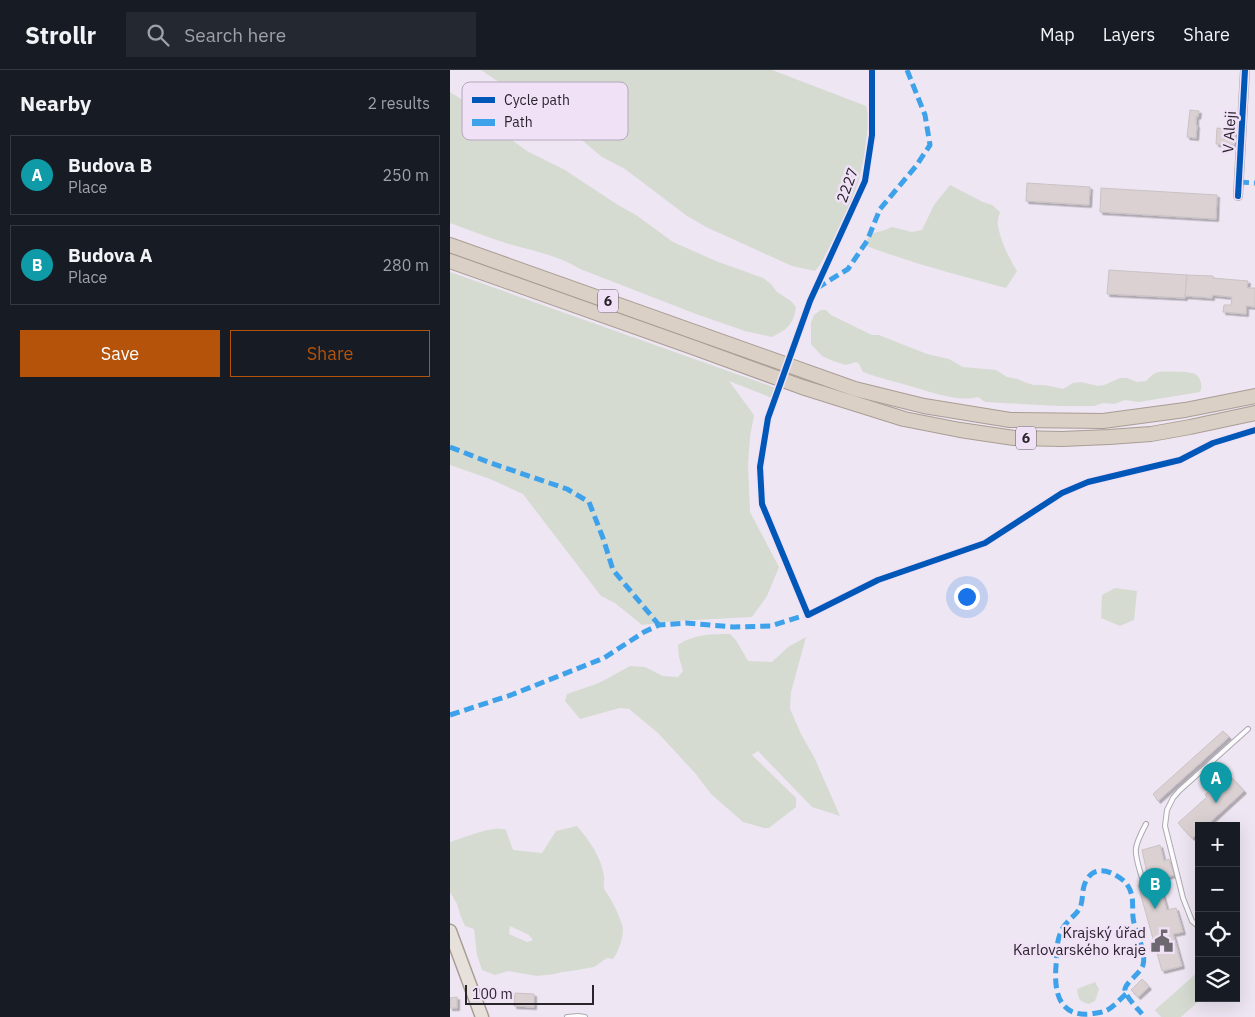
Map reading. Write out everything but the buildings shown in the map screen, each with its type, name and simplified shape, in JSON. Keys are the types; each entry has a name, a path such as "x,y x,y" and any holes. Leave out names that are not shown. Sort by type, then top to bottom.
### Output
{"highway":[{"name":"6","path":"450,245 855,389 924,406 1010,420 1103,421 1185,410 1255,396"},
{"name":"6","path":"450,261 802,387 904,419 960,430 1014,438 1062,439 1109,437 1151,434 1255,413"}],"main road":[{"path":"450,930 482,1017"}],"street":[{"name":"V Aleji","path":"1238,196 1245,70"}],"lane":[{"path":"1195,924 1192,921 1183,898 1165,826 1167,810 1179,791 1248,729"},
{"path":"1142,878 1135,850 1146,824"},
{"path":"567,1017 585,1017"}],"shaded area":[{"path":"481,70 772,70 866,106 869,118 859,180 850,205 820,265 815,271 792,266 708,228 687,216 625,169 602,157 581,140 628,140 628,82 499,82"},
{"path":"450,92 462,100 462,140 512,140 527,151 565,170 636,215 673,242 716,261 763,278 796,307 794,317 786,329 772,337 745,331 696,314 554,257 502,242 450,223"},
{"path":"950,185 992,205 1000,212 998,223 1001,237 1017,271 1006,288 917,263 864,245 870,234 892,227 912,232 922,230 934,205"},
{"path":"450,272 776,388 772,398 729,381 754,415 748,465 750,512 779,567 767,596 752,617 675,621 642,625 615,603 601,596 523,494 490,479 450,465"},
{"path":"821,310 826,310 831,315 872,335 879,335 927,354 949,359 963,367 996,370 1007,377 1034,385 1045,385 1063,389 1073,383 1081,382 1098,386 1120,378 1127,378 1137,382 1146,381 1152,375 1162,372 1189,372 1195,374 1200,380 1201,390 1200,392 1139,402 1125,400 1114,404 1103,403 1094,406 985,402 978,397 964,399 949,397 863,372 856,362 846,365 822,356 811,344 811,323 814,315"},
{"path":"1115,588 1137,591 1134,620 1120,626 1101,618 1102,595"},
{"path":"730,634 736,640 748,661 772,662 788,647 806,637 791,692 790,709 840,816 812,807 758,751 752,755 796,798 796,807 769,828 743,822 711,794 695,773 658,733 629,709 620,708 580,719 565,701 567,694 599,683 630,666 645,667 663,676 678,677 683,671 678,645 696,637"},
{"path":"577,826 598,856 603,869 604,889 616,909 623,927 617,953 613,959 607,958 594,967 555,974 537,976 508,971 495,975 482,970 477,955 474,929 465,926 457,904 450,892 450,842 470,835 500,829 506,830 513,850 542,853 556,831","holes":["510,926 529,935 533,940 527,942 509,934"]},
{"path":"1195,975 1195,1002 1198,1002 1181,1017 1161,1017 1155,1010"},
{"path":"1095,982 1099,989 1095,1001 1089,1004 1081,1001 1077,989"}],"marked path":[{"path":"817,288 848,269 867,241 880,209 916,166 930,145 925,115 907,70"},
{"path":"1239,182 1255,183"},
{"path":"450,447 567,489 589,502 613,570 659,625"},
{"path":"450,715 511,695 604,658 644,632 659,625 686,623 734,627 771,626 812,613"},
{"path":"1126,994 1108,1010 1100,1013 1079,1014 1065,1006 1057,993 1056,975 1059,936 1062,928 1080,908 1087,879 1096,872 1101,871 1113,874 1124,881 1130,889 1134,922 1144,959 1139,972 1126,986 1125,992 1142,1014"}],"cycle path":[{"name":"2227","path":"872,70 872,135 865,181 810,301 768,418 760,467 762,504 808,615 878,580 985,543 1062,493 1088,482 1180,460 1213,443 1255,430"},
{"path":"1238,196 1245,70"}],"place":[{"name":"Budova B","path":"1216,803"},
{"name":"Budova A","path":"1155,909"},
{"name":"Krajský úřad Karlovarského kraje","path":"1162,941"}]}
